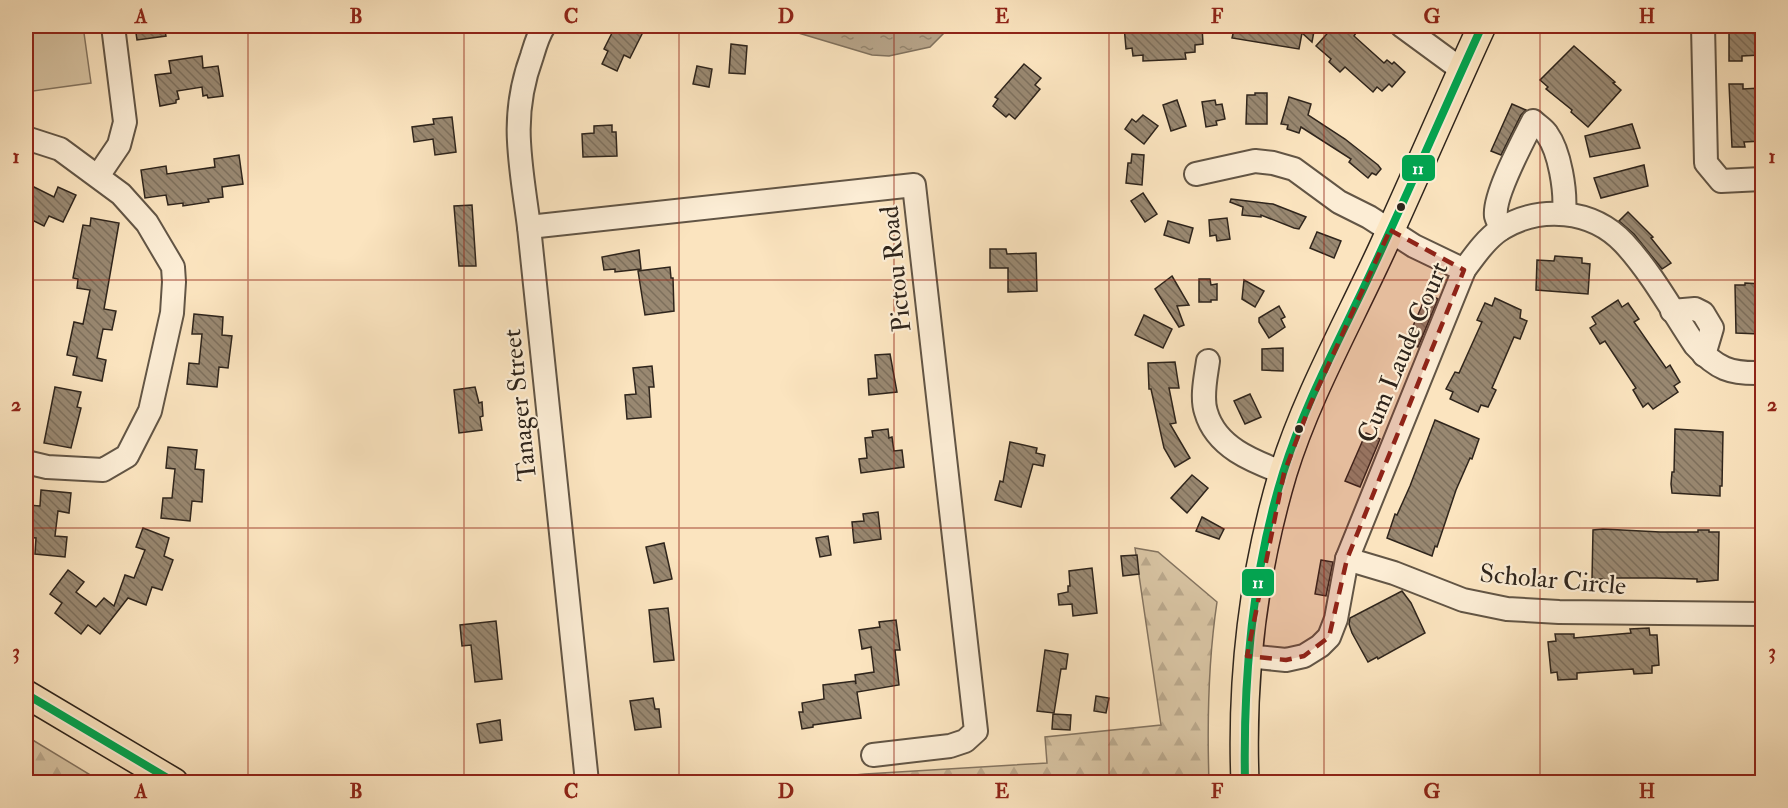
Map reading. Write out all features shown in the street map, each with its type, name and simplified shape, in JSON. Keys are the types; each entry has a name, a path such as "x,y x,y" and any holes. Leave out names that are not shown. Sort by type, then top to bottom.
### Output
{"main road":[{"path":"1245,783 1247,656 1254,597 1284,473 1310,405 1482,26"},
{"path":"26,694 174,783"}],"street":[{"path":"98,176 118,146 125,122 113,26"},
{"name":"Tanager Street","path":"544,26 527,70 519,101 517,135 529,226 587,783"},
{"path":"1402,26 1462,70"},
{"path":"1703,26 1706,163 1721,181 1762,179"},
{"path":"1501,229 1496,216 1497,202 1514,159 1533,121 1547,132 1554,149 1566,195 1564,213"},
{"path":"26,138 60,149 121,194 147,223 173,267 174,282 172,313 150,411 127,456 103,470 46,467 26,462"},
{"path":"1196,174 1255,161 1294,169 1339,202 1414,246 1464,270"},
{"name":"Pictou Road","path":"529,226 914,185 976,731 965,741 950,746 873,755"},
{"name":"Cum Laude Court","path":"1247,656 1286,660 1304,656 1329,637 1336,619 1347,560 1464,270 1481,247 1501,229 1532,215 1564,213 1589,220 1623,242 1704,355 1716,366 1747,374 1762,373"},
{"path":"1208,361 1205,411 1218,436 1238,452 1284,473"},
{"name":"Scholar Circle","path":"1347,560 1394,573 1463,600 1507,609 1559,612 1762,614"}],"highlighted area":[{"path":"1390,230 1464,270 1347,559 1329,637 1304,656 1286,660 1247,656 1284,473 1310,405"}],"green space":[{"path":"26,26 83,26 91,83 26,92"},
{"path":"1135,548 1158,552 1217,602 1209,692 1209,782 781,782 865,774 1047,763 1045,737 1161,725"},
{"path":"26,736 102,782 26,782"}],"water":[{"path":"775,26 951,26 930,47 889,56 872,55"}],"building":[{"path":"135,26 164,26 166,36 137,40"},
{"path":"620,26 646,26 630,58 624,55 617,71 602,64 608,51 604,49 614,29 618,30"},
{"path":"1124,26 1202,26 1203,44 1195,45 1195,52 1185,53 1186,59 1143,61 1143,55 1133,56 1132,48 1126,49"},
{"path":"1235,26 1315,26 1312,42 1302,33 1299,49 1232,38"},
{"path":"1334,26 1348,26 1356,33 1354,36 1384,63 1387,60 1392,64 1394,62 1405,72 1392,87 1389,84 1382,91 1377,87 1373,92 1345,67 1340,72 1329,62 1331,59 1316,46"},
{"path":"1729,26 1762,26 1760,55 1742,56 1742,61 1729,61"},
{"path":"731,44 747,46 745,74 729,73"},
{"path":"1574,46 1621,90 1588,127 1571,112 1572,110 1546,89 1548,87 1540,80"},
{"path":"202,56 203,68 218,66 223,96 208,98 207,95 203,96 202,87 177,91 179,99 176,103 160,106 155,75 171,73 169,61"},
{"path":"1024,64 1041,78 1035,85 1040,89 1015,119 1009,114 1006,117 993,106 998,99 995,97"},
{"path":"697,66 712,69 709,87 693,84"},
{"path":"1729,84 1743,84 1743,89 1760,88 1762,141 1744,142 1745,147 1732,147"},
{"path":"1255,93 1267,93 1267,124 1246,124 1247,95 1255,95"},
{"path":"1289,97 1311,104 1308,115 1345,139 1378,165 1381,169 1376,175 1372,173 1368,178 1349,162 1351,159 1301,127 1299,133 1287,129 1288,125 1281,124"},
{"path":"1177,100 1186,126 1171,131 1163,105"},
{"path":"1215,100 1216,105 1222,104 1225,119 1216,121 1217,125 1206,127 1202,102"},
{"path":"1512,104 1526,110 1521,115 1501,155 1491,151"},
{"path":"1143,115 1158,126 1144,144 1125,129 1132,119 1136,122"},
{"path":"452,117 456,152 435,155 433,139 414,142 412,127 434,124 433,119"},
{"path":"1632,124 1640,148 1590,157 1585,136"},
{"path":"612,125 612,132 616,132 617,156 583,157 582,134 594,133 594,126"},
{"path":"1132,154 1144,155 1142,185 1126,183 1128,163 1131,163"},
{"path":"239,155 243,184 222,187 223,197 208,199 209,202 183,206 183,203 168,205 166,195 145,198 141,170 166,166 167,174 215,167 214,159"},
{"path":"1644,165 1648,186 1601,198 1594,178"},
{"path":"26,183 54,197 58,187 76,195 63,222 49,216 44,226 26,217"},
{"path":"1143,193 1157,214 1145,222 1131,201"},
{"path":"1231,199 1273,204 1306,217 1299,229 1294,228 1261,215 1261,217 1242,215 1243,207 1230,202"},
{"path":"472,205 476,266 459,266 454,206"},
{"path":"1628,212 1653,237 1651,238 1671,263 1662,269 1634,234 1619,221"},
{"path":"91,218 119,223 104,309 116,311 112,330 103,329 97,358 106,360 102,381 73,375 77,357 67,355 74,322 83,324 90,290 77,288 78,279 73,278 83,225 90,226"},
{"path":"1227,218 1230,239 1217,241 1216,235 1210,236 1209,220"},
{"path":"1168,221 1193,228 1189,243 1164,235"},
{"path":"1317,232 1341,241 1334,258 1310,248"},
{"path":"990,249 1006,249 1007,254 1036,253 1037,291 1008,292 1008,268 990,268"},
{"path":"639,250 641,269 615,272 615,269 604,270 602,257"},
{"path":"1555,256 1582,258 1582,263 1590,264 1588,294 1536,290 1537,260 1554,261"},
{"path":"670,267 671,278 673,278 674,311 645,315 638,271"},
{"path":"1172,276 1189,305 1177,306 1184,325 1179,327 1155,289"},
{"path":"1199,279 1210,279 1211,285 1217,284 1217,300 1199,302"},
{"path":"1244,280 1264,291 1255,307 1242,299"},
{"path":"1745,283 1762,284 1762,332 1759,334 1736,333 1735,285 1745,285"},
{"path":"1427,294 1438,299 1418,347 1406,342"},
{"path":"1495,298 1521,310 1520,318 1527,321 1520,339 1514,337 1492,388 1496,390 1488,407 1481,405 1478,412 1450,399 1453,392 1446,389 1455,372 1459,373 1482,322 1477,320 1485,303 1492,306"},
{"path":"1618,300 1622,307 1628,303 1639,319 1634,322 1666,368 1670,365 1680,382 1674,386 1678,392 1653,409 1648,403 1643,407 1633,390 1636,388 1605,341 1600,344 1590,328 1596,324 1592,317"},
{"path":"1279,306 1285,317 1281,319 1285,327 1269,338 1259,318"},
{"path":"194,314 223,317 222,335 232,336 228,368 219,367 217,387 187,384 189,363 199,364 202,334 192,334"},
{"path":"1144,315 1172,329 1163,348 1135,335"},
{"path":"1283,348 1283,371 1262,370 1262,349"},
{"path":"890,354 897,392 869,395 868,379 877,378 875,355"},
{"path":"1175,362 1179,388 1169,388 1176,423 1170,424 1190,458 1175,467 1164,448 1151,389 1149,389 1148,363"},
{"path":"652,366 654,387 649,387 651,417 627,419 625,395 636,394 633,368"},
{"path":"55,387 81,392 77,407 81,408 71,448 44,443"},
{"path":"475,387 479,403 482,402 483,416 480,417 482,430 459,433 454,390"},
{"path":"1250,394 1261,417 1245,424 1234,401"},
{"path":"1435,420 1479,439 1472,459 1470,458 1456,490 1432,556 1387,538"},
{"path":"888,429 894,451 902,450 904,467 861,473 859,459 867,458 865,438 873,437 872,431"},
{"path":"1675,429 1723,432 1720,496 1672,493"},
{"path":"1366,433 1380,439 1360,487 1345,481"},
{"path":"1010,442 1037,448 1036,453 1045,455 1043,466 1033,464 1021,507 995,500 1000,481 1003,482"},
{"path":"168,447 197,450 195,469 204,470 202,502 192,501 190,521 161,518 163,498 172,498 175,469 166,468"},
{"path":"1192,475 1208,488 1187,513 1171,498"},
{"path":"41,490 71,493 69,513 58,511 55,536 67,537 65,557 35,554 36,538 26,537 28,505 40,506"},
{"path":"878,512 881,539 854,543 852,522 864,521 863,514"},
{"path":"1202,517 1224,529 1219,539 1196,531"},
{"path":"143,528 169,538 164,556 173,560 162,590 152,587 146,605 128,598 100,634 88,625 81,634 55,613 62,603 50,594 68,570 84,582 76,592 96,607 104,598 114,606 125,575 134,578 145,550 136,547"},
{"path":"1593,530 1719,532 1718,580 1697,582 1697,579 1614,578 1614,580 1602,581 1602,579 1592,579"},
{"path":"828,536 831,555 820,557 816,538"},
{"path":"664,543 672,579 654,583 646,547"},
{"path":"1137,555 1139,574 1123,576 1121,556"},
{"path":"1321,560 1333,562 1326,596 1315,594"},
{"path":"1092,568 1097,613 1073,616 1072,604 1059,605 1058,594 1068,592 1069,571"},
{"path":"1402,591 1411,603 1425,633 1378,659 1377,657 1368,662 1352,633 1350,618"},
{"path":"668,608 674,660 654,662 649,610"},
{"path":"896,620 900,650 895,650 899,685 857,692 861,718 813,725 813,727 802,729 799,712 803,712 802,703 824,699 823,685 855,681 856,684 855,675 874,672 871,647 862,649 859,630 880,627 879,622"},
{"path":"496,621 502,679 475,682 471,645 462,646 460,625"},
{"path":"1649,628 1650,635 1657,635 1659,665 1652,666 1652,673 1634,674 1633,669 1577,673 1577,679 1558,680 1557,672 1551,673 1548,642 1556,641 1555,634 1574,634 1574,638 1631,633 1630,629"},
{"path":"1045,650 1068,654 1066,669 1061,669 1054,713 1037,711"},
{"path":"1096,696 1109,698 1106,713 1094,711"},
{"path":"653,698 655,709 659,709 661,727 635,730 630,701"},
{"path":"1053,714 1071,715 1070,730 1052,729"},
{"path":"500,720 502,740 480,743 477,724"}],"transit line":[{"name":"11","path":"1245,782 1246,704 1252,626 1264,549 1283,473 1313,395 1386,240 1482,26"},
{"name":"11","path":"26,694 174,782"}]}
